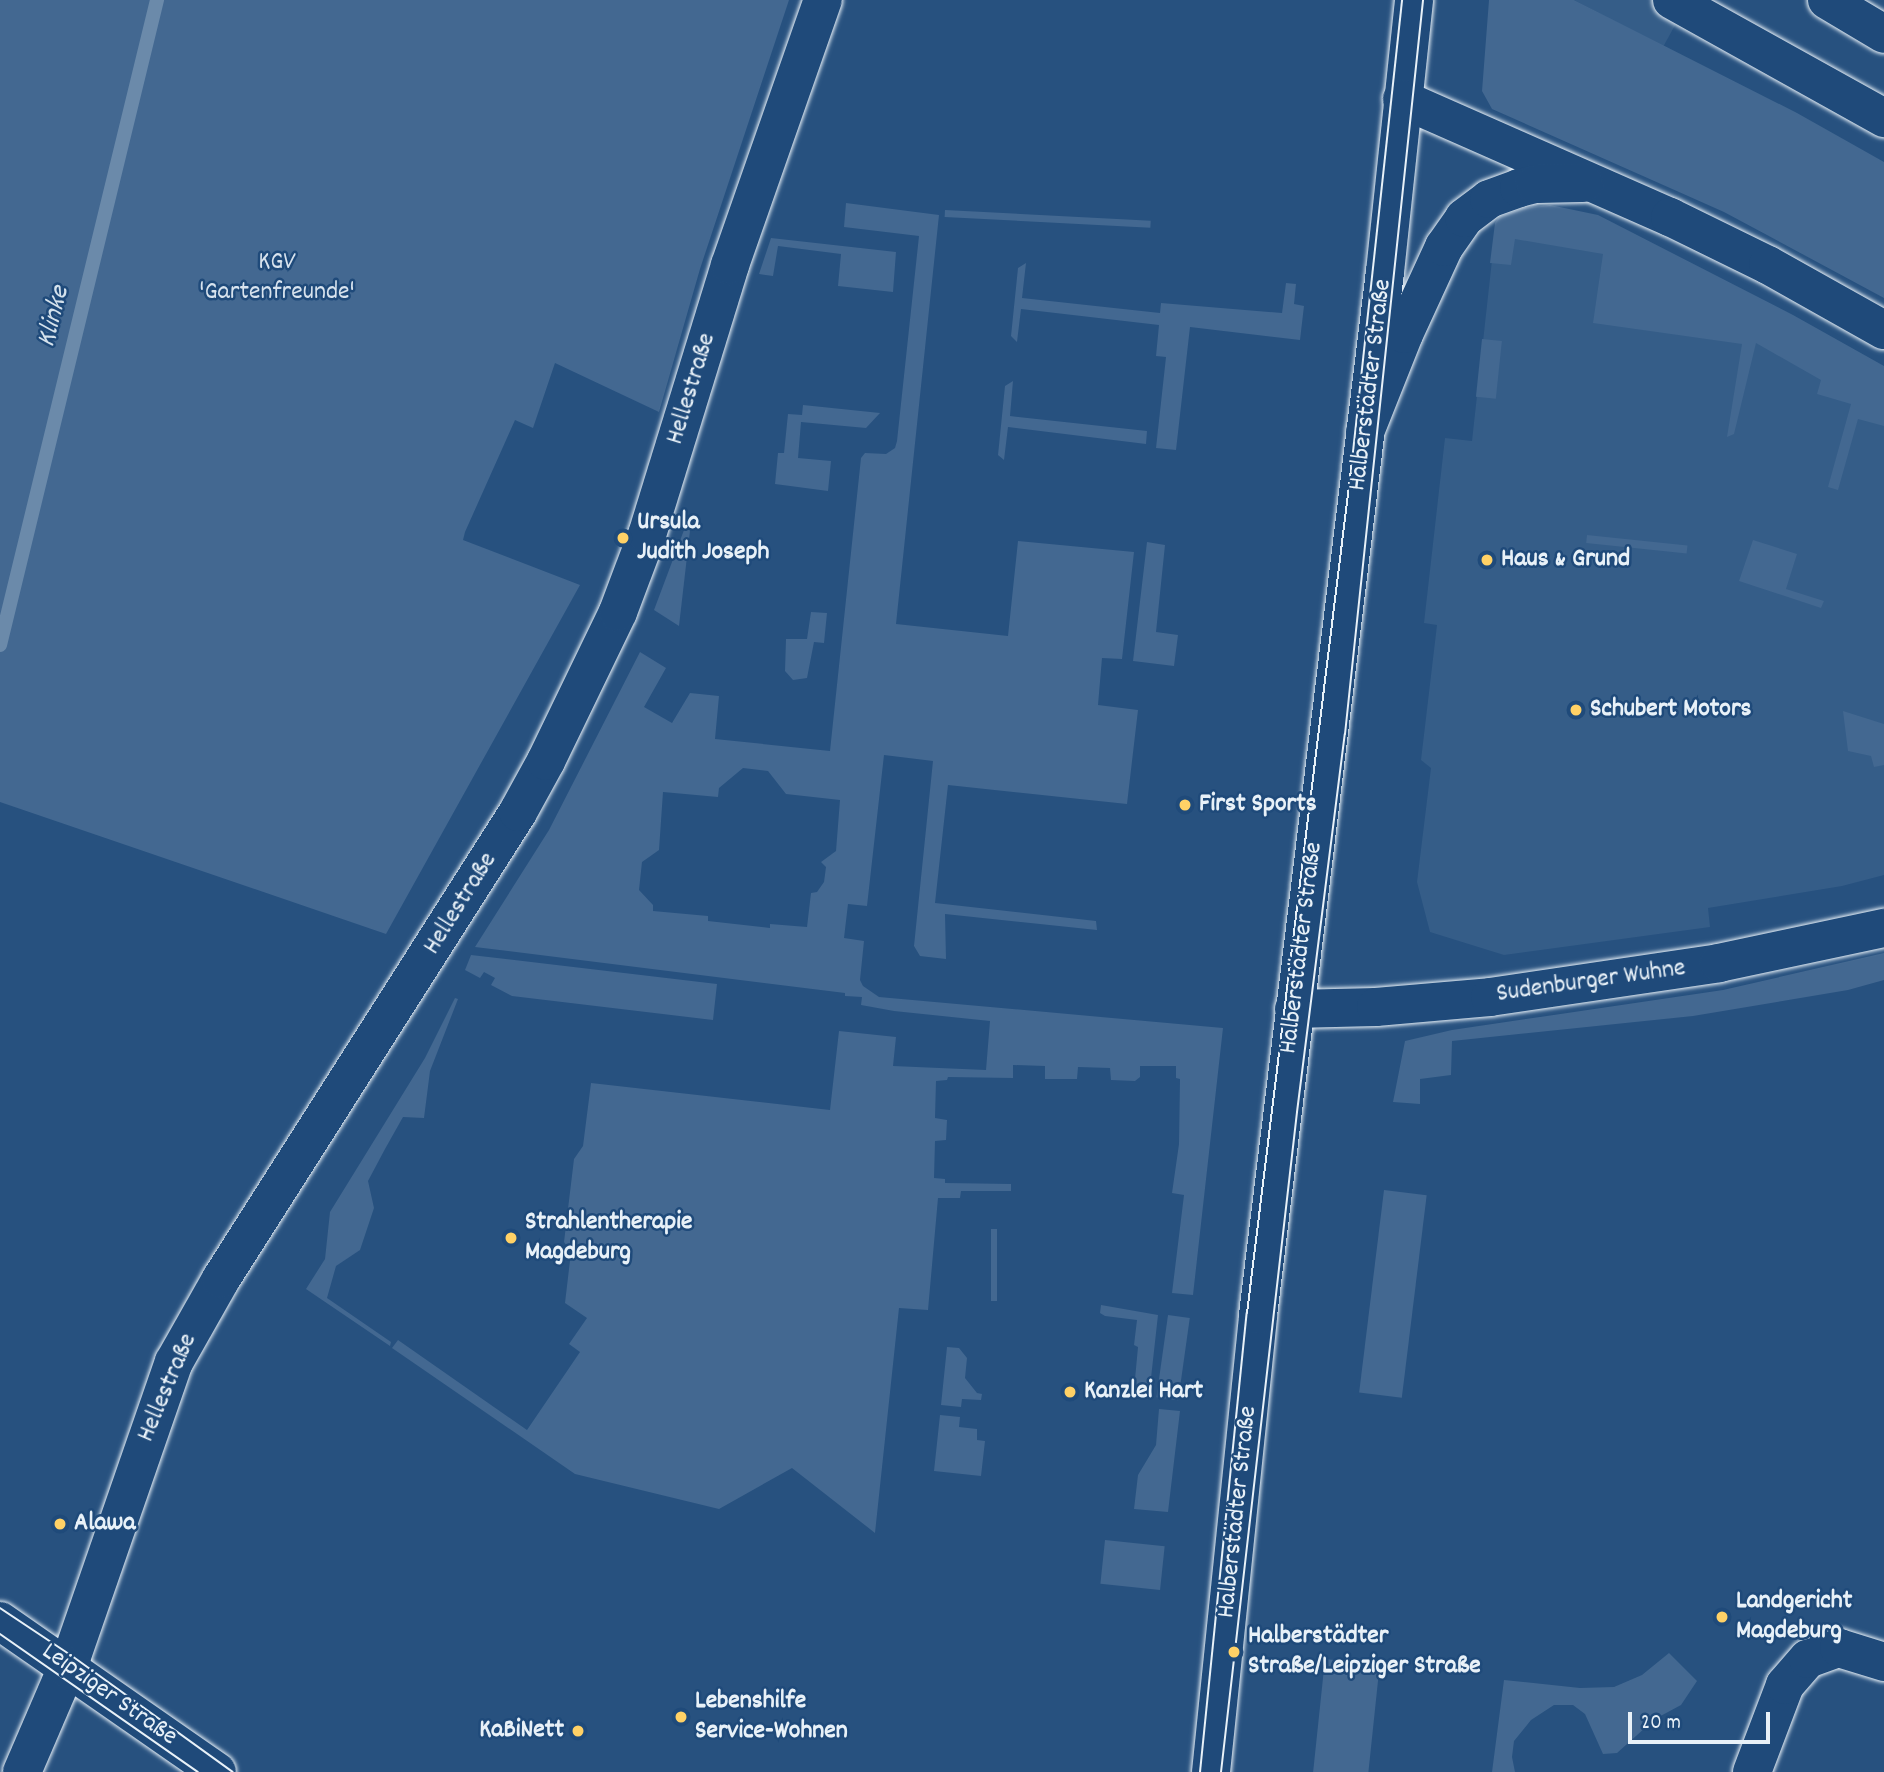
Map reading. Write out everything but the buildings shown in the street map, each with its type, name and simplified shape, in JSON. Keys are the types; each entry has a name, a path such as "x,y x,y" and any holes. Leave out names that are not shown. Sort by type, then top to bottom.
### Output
{"main road":[{"name":"Hellestraße","path":"22,1772 68,1666 174,1362 221,1279 518,812 552,751 618,612 647,535 730,265 823,0"},
{"name":"Halberstädter Straße","path":"1211,1772 1294,1009 1365,432 1414,0"},
{"path":"1827,0 1884,34"},
{"path":"1682,5 1884,118"},
{"path":"1402,99 1597,184 1768,265 1884,330"},
{"path":"1365,432 1404,334 1444,247 1464,218 1489,199 1535,184 1597,184"},
{"name":"Sudenburger Wuhne","path":"1294,1009 1376,1007 1490,997 1719,962 1884,928"},
{"name":"Leipziger Straße","path":"0,1621 217,1772"},
{"path":"1752,1772 1785,1685 1808,1658 1839,1648 1884,1662"}],"shaded area":[{"path":"1574,0 1689,0 1663,47"},
{"path":"1534,204 1615,247 1884,411 1884,875 1842,886 1708,908 1710,927 1504,955 1430,932 1417,882 1431,768 1421,760 1437,625 1424,623 1445,438 1472,441 1495,233"}],"green space":[{"name":"KGV 'Gartenfreunde'","path":"0,0 789,0 700,269 659,412 555,363 533,428 515,420 465,532 463,540 580,585 386,934 0,802"},
{"path":"1489,0 1574,0 1797,113 1884,162 1884,298 1724,212 1492,109 1482,91"},
{"path":"846,203 939,215 896,624 1008,636 1018,541 1134,552 1122,659 1102,658 1098,705 1138,710 1127,804 948,785 935,903 1096,921 1097,930 945,914 946,959 920,956 914,946 933,761 884,755 867,906 848,904 844,938 864,941 860,980 863,986 879,997 1223,1028 1193,1295 1172,1293 1184,1195 1172,1193 1179,1144 1180,1079 1176,1078 1176,1066 1140,1066 1140,1077 1135,1081 1111,1080 1110,1068 1078,1067 1077,1079 1045,1079 1045,1066 1013,1065 1013,1078 948,1077 947,1080 936,1081 935,1118 947,1120 946,1140 935,1141 934,1178 945,1179 945,1183 1011,1184 1011,1191 961,1191 960,1198 938,1198 928,1310 899,1308 875,1533 792,1468 719,1509 575,1474 392,1348 398,1340 527,1430 580,1352 569,1344 587,1318 565,1303 571,1252 564,1242 574,1159 583,1146 591,1083 830,1110 839,1031 896,1037 893,1066 986,1070 990,1021 861,1005 862,997 845,996 845,993 475,947 549,830 640,652 666,668 644,707 672,723 690,693 719,696 715,739 830,751 861,458 865,453 886,454 895,448 897,441 919,236 844,227","holes":["743,768 768,771 786,794 840,800 836,851 821,862 826,867 824,882 817,892 811,893 807,927 770,924 770,928 708,921 708,916 653,911 653,905 639,890 642,862 659,850 663,792 718,797 719,788"]},
{"path":"1550,205 1598,215 1793,315 1884,366 1884,426 1858,419 1838,490 1828,487 1851,404 1817,394 1821,380 1756,343 1734,434 1727,437 1742,344 1593,323 1603,254 1515,239 1511,265 1490,263 1495,223 1499,217 1524,208"},
{"path":"945,210 1151,221 1150,228 945,217"},
{"path":"771,238 896,252 893,292 838,286 841,254 778,246 773,276 759,274"},
{"path":"1026,263 1022,298 1160,313 1161,303 1282,313 1286,283 1296,284 1294,304 1304,306 1300,340 1190,327 1176,450 1156,448 1166,357 1156,356 1159,325 1021,309 1017,342 1011,336 1018,268"},
{"path":"1482,339 1502,341 1496,399 1476,397"},
{"path":"1013,381 1010,416 1147,431 1146,444 1008,427 1004,460 998,455 1005,386"},
{"path":"803,405 880,413 866,428 801,422 798,458 831,461 828,491 775,484 778,453 784,453 788,414 802,415"},
{"path":"687,522 691,522 679,626 654,610"},
{"path":"1587,535 1687,546 1687,554 1586,543"},
{"path":"1753,540 1797,554 1786,589 1824,601 1821,608 1739,581"},
{"path":"1147,542 1165,545 1156,632 1178,635 1174,666 1133,661"},
{"path":"811,612 827,613 824,643 814,642 807,678 793,680 785,671 786,639 807,639"},
{"path":"1843,711 1884,724 1884,765 1874,767 1871,756 1848,751"},
{"path":"1884,953 1884,980 1848,990 1693,1016 1452,1041 1451,1075 1420,1079 1420,1104 1393,1102 1405,1041 1452,1030 1723,990"},
{"path":"471,955 717,984 713,1020 512,996 491,985 495,978 484,972 480,978 465,970"},
{"path":"455,998 458,999 430,1071 424,1118 403,1117 385,1149 368,1181 374,1208 360,1250 336,1266 327,1298 391,1342 390,1346 306,1289 325,1259 330,1212 425,1058"},
{"path":"1384,1190 1427,1195 1402,1398 1359,1392"},
{"path":"991,1229 997,1229 997,1301 991,1301"},
{"path":"1101,1305 1158,1315 1149,1396 1143,1395 1143,1388 1130,1387 1130,1379 1135,1379 1138,1347 1134,1345 1137,1320 1105,1316 1100,1313"},
{"path":"1168,1315 1190,1318 1178,1400 1156,1397"},
{"path":"947,1347 959,1348 967,1358 965,1378 977,1393 982,1394 981,1400 962,1399 961,1407 941,1405"},
{"path":"1159,1409 1180,1411 1168,1512 1134,1509 1138,1475 1156,1445"},
{"path":"940,1415 960,1417 959,1427 977,1429 977,1440 985,1441 981,1476 934,1471"},
{"path":"1105,1540 1165,1546 1160,1590 1100,1584"},
{"path":"1669,1653 1697,1681 1681,1705 1655,1719 1617,1753 1603,1754 1585,1714 1573,1705 1554,1705 1531,1720 1514,1741 1512,1757 1515,1772 1492,1772 1504,1680 1580,1688 1614,1687 1642,1675"},
{"path":"1325,1659 1380,1665 1368,1772 1313,1772"}],"waterway":[{"name":"Klinke","path":"0,645 157,0"}],"tram line":[{"path":"1200,1772 1247,1313 1352,461 1402,0"},
{"path":"1221,1772 1297,1112 1345,734 1423,0"},
{"path":"0,1608 72,1656 233,1772"},
{"path":"0,1634 198,1772"}],"place":[{"name":"Ursula Judith Joseph","path":"623,538"},
{"name":"Haus & Grund","path":"1487,560"},
{"name":"Schubert Motors","path":"1576,710"},
{"name":"First Sports","path":"1185,805"},
{"name":"Strahlentherapie Magdeburg","path":"511,1238"},
{"name":"Kanzlei Hart","path":"1070,1392"},
{"name":"Alawa","path":"60,1524"},
{"name":"Landgericht Magdeburg","path":"1722,1617"},
{"name":"Halberstädter Straße/Leipziger Straße","path":"1234,1652"},
{"name":"Lebenshilfe Service-Wohnen","path":"681,1717"},
{"name":"KaBiNett","path":"578,1731"}]}
